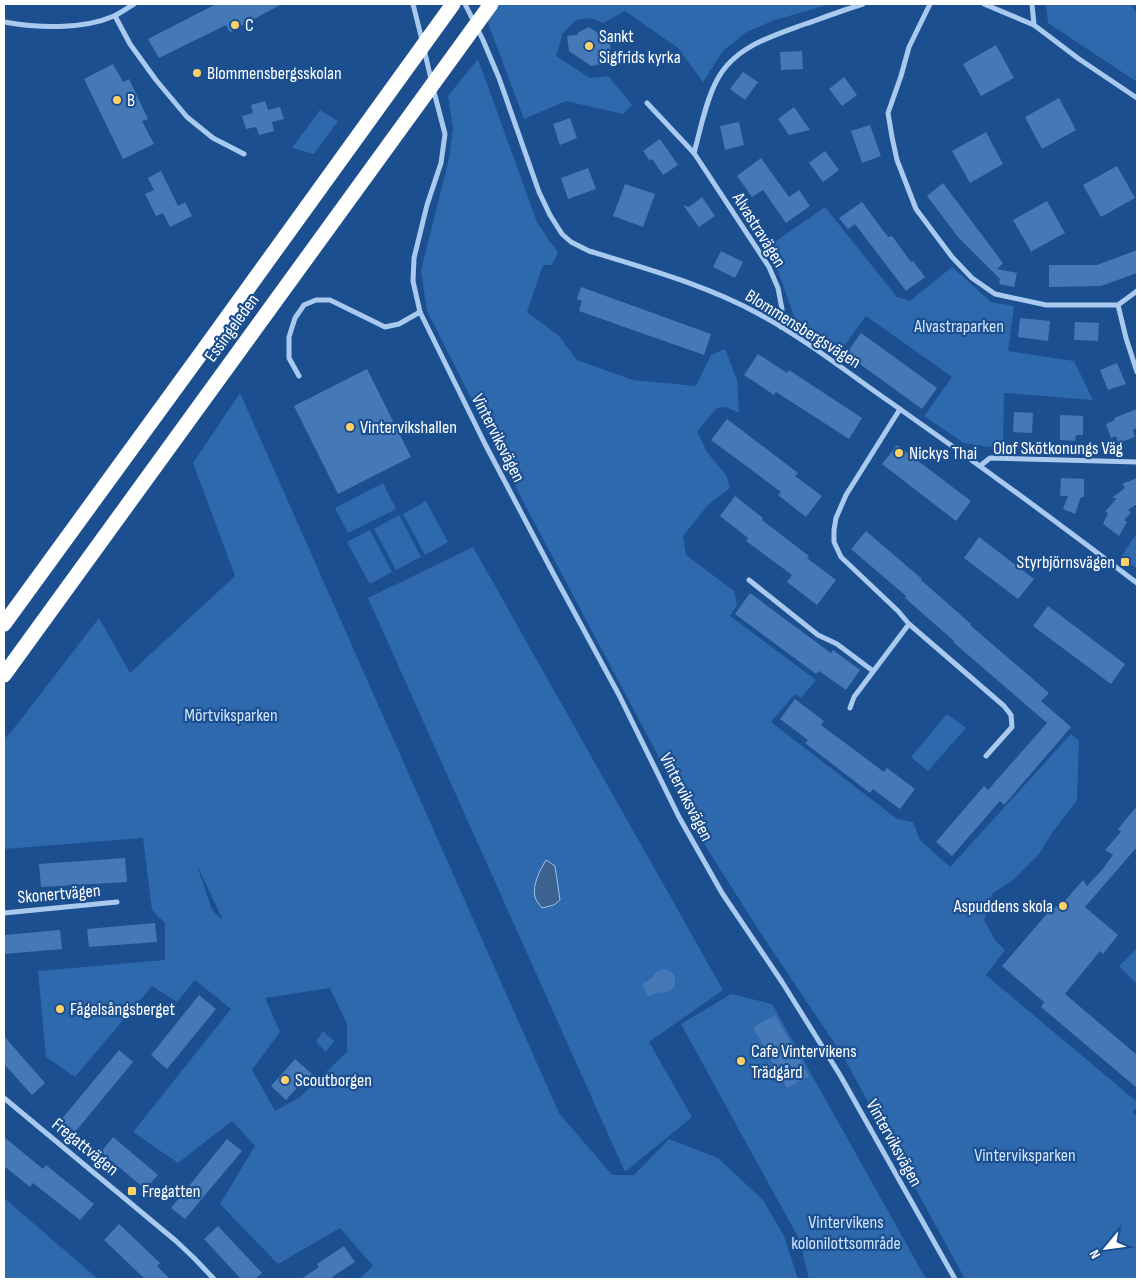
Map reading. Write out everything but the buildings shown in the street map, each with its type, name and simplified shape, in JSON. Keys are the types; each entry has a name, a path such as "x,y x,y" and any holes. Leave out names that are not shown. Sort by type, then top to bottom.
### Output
{"highway":[{"name":"Essingeleden","path":"4,624 454,4"},
{"name":"Essingeleden","path":"4,675 491,4"}],"street":[{"path":"4,22 35,26 68,26 115,16 134,4"},
{"name":"Vinterviksvägen","path":"413,4 445,134 441,163 427,204 414,258 413,281 420,312 485,444 619,694 679,817 722,893 782,982 840,1075 955,1279"},
{"name":"Blommensbergsvägen","path":"465,4 499,78 539,192 562,234 571,242 590,251 715,292 781,327 980,466 1137,582"},
{"path":"694,153 716,81 724,68 735,57 753,44 782,32 864,4"},
{"path":"930,4 909,47 888,113 897,160 916,209 952,257 972,278 995,294 1046,305 1118,305 1137,291"},
{"path":"984,4 1034,25 1079,59 1137,98"},
{"path":"1032,4 1034,25"},
{"path":"115,16 130,44 156,80 187,116 212,138 244,154"},
{"name":"Alvastravägen","path":"647,103 694,153 768,267 778,288 782,309 781,327"},
{"path":"299,376 289,358 289,337 295,318 304,305 316,300 330,300 385,327 399,324 420,312"},
{"path":"1118,305 1137,372"},
{"path":"900,409 846,495 836,518 834,542 841,557 898,611 909,624 997,700 1011,715 1012,727 986,756"},
{"name":"Olof Skötkonungs Väg","path":"980,466 990,458 1137,462"},
{"path":"749,580 818,635 837,644 873,671"},
{"path":"850,708 854,697 909,624"},
{"name":"Skonertvägen","path":"4,913 118,902"},
{"name":"Fregattvägen","path":"4,1098 176,1241 214,1279"}],"green space":[{"path":"481,4 830,4 772,21 745,33 723,51 703,82 678,48 625,11 603,23 591,18 576,20 563,33 556,56 590,78 608,76 632,105 623,114 566,101 524,119"},
{"path":"1046,4 1131,4 1137,14 1137,82 1048,23"},
{"name":"Vinterviksparken","path":"478,59 537,222 558,252 552,265 543,265 527,312 559,336 577,360 633,380 696,386 711,355 725,349 737,380 739,413 726,407 717,408 697,431 707,452 726,475 730,488 708,505 683,536 686,555 734,591 737,605 730,616 816,680 801,698 795,694 771,722 897,819 913,822 920,840 950,867 1071,734 1079,741 1077,800 1039,854 1013,880 993,893 984,920 995,940 1005,950 986,975 1137,1102 1137,1107 1133,1112 1137,1117 1137,1279 965,1279 843,1056 708,850 523,501 427,311 421,270 449,159 453,128 448,96"},
{"path":"320,110 338,121 314,154 292,148"},
{"name":"Alvastraparken","path":"825,207 897,297 910,301 952,267 991,302 1014,306 1008,351 1074,361 1093,400 1004,393 1003,449 964,443 924,416 952,377 866,316 837,356 798,327 775,263 766,248"},
{"name":"Mörtviksparken","path":"240,393 559,1113 612,1175 634,1175 669,1139 718,1158 763,1200 784,1236 798,1279 359,1279 373,1266 340,1228 278,1264 220,1204 255,1146 232,1121 178,1163 133,1132 231,1009 195,980 177,1002 152,986 75,1077 46,1057 38,971 165,960 165,923 152,910 143,838 4,849 4,739 99,618 130,673 235,576 193,463","holes":["197,865 222,918 221,919 212,910","330,988 347,1024 347,1052 300,1097 275,1111 252,1070 280,1032 265,998"]},
{"path":"383,483 396,509 348,533 335,508"},
{"path":"426,501 448,542 425,555 403,514"},
{"path":"399,515 421,557 396,570 374,529"},
{"path":"370,530 392,572 370,584 347,542"},
{"path":"1137,533 1137,569 1121,557"},
{"path":"473,547 723,990 649,1042 692,1117 625,1172 368,598"},
{"path":"947,714 966,728 928,771 911,757"},
{"path":"1137,948 1137,984 1119,966"},
{"name":"Vintervikens kolonilottsområde","path":"731,994 772,1004 926,1279 809,1279 799,1239 681,1024"},
{"path":"323,1031 334,1041 326,1052 316,1042"},
{"path":"4,1198 98,1279 4,1279"}],"shaded area":[{"path":"546,860 555,866 560,900 554,905 542,908 534,892 539,873"}],"place":[{"name":"C","path":"235,25"},
{"name":"Sankt Sigfrids kyrka","path":"589,46"},
{"name":"Blommensbergsskolan","path":"197,73"},
{"name":"B","path":"117,100"},
{"name":"Vintervikshallen","path":"350,427"},
{"name":"Nickys Thai","path":"899,453"},
{"name":"Styrbjörnsvägen","path":"1125,562"},
{"name":"Aspuddens skola","path":"1063,906"},
{"name":"Fågelsångsberget","path":"60,1009"},
{"name":"Cafe Vintervikens Trädgård","path":"741,1061"},
{"name":"Scoutborgen","path":"285,1080"},
{"name":"Fregatten","path":"132,1191"}]}
